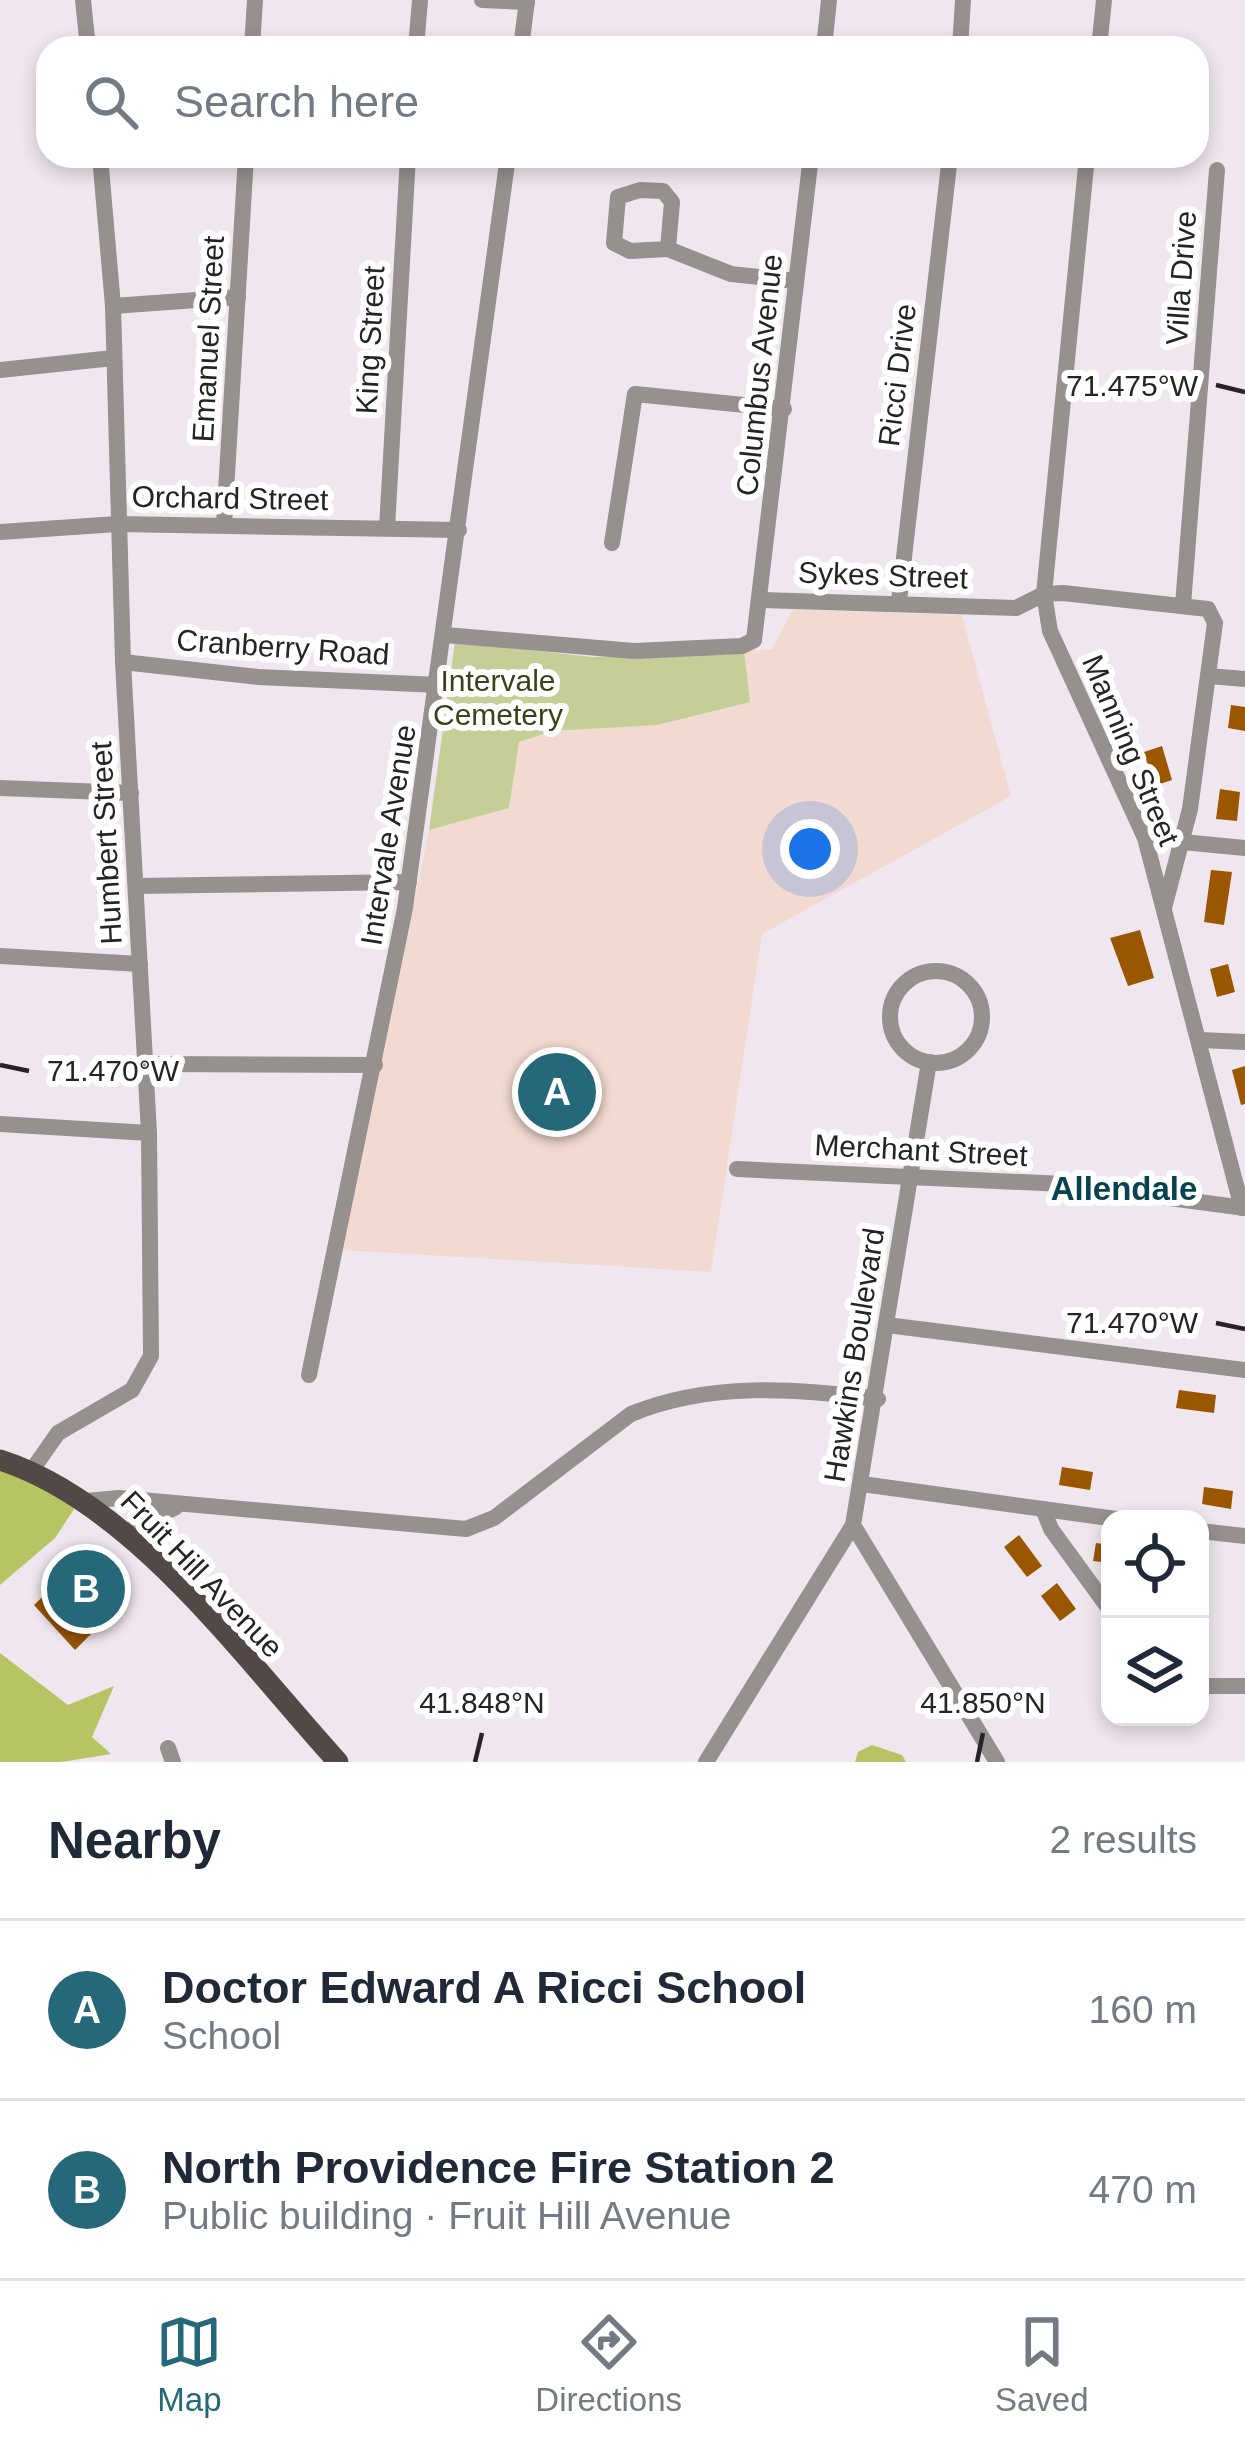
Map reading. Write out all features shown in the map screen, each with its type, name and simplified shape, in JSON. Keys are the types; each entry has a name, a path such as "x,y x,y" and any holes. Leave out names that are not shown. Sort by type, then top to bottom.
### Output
{"main road":[{"name":"Fruit Hill Avenue","path":"0,1460 32,1470 86,1501 125,1532 338,1762"}],"street":[{"path":"83,0 87,36"},
{"path":"253,36 255,0"},
{"path":"417,36 420,0"},
{"path":"482,0 527,1 523,36"},
{"path":"826,36 830,0"},
{"path":"961,36 963,0"},
{"path":"1100,36 1104,0"},
{"name":"Humbert Street","path":"32,1470 47,1442 122,1398 148,1365 149,1133 123,662 112,305 101,168"},
{"name":"Emanuel Street","path":"224,525 245,168"},
{"name":"King Street","path":"387,527 407,168"},
{"name":"Intervale Avenue","path":"309,1375 409,882 440,685 506,168"},
{"name":"Columbus Avenue","path":"761,600 810,168"},
{"name":"Ricci Drive","path":"899,602 949,168"},
{"path":"1044,594 1086,168"},
{"name":"Villa Drive","path":"1183,605 1216,170"},
{"path":"668,249 669,195 640,190 617,197 612,236 617,247 668,249 731,274 796,281"},
{"path":"112,305 238,297"},
{"path":"0,370 113,358"},
{"path":"612,543 634,394 784,409"},
{"name":"Orchard Street","path":"0,532 117,524 459,530"},
{"name":"Sykes Street","path":"446,635 634,651 742,646 757,635 761,600 1016,608 1044,594 1183,605"},
{"name":"Manning Street","path":"1044,594 1050,631 1145,838 1244,1208"},
{"path":"1163,908 1183,842 1214,616 1208,609 1183,605"},
{"name":"Cranberry Road","path":"123,662 258,677 440,685"},
{"path":"1209,676 1245,680"},
{"path":"0,788 131,794"},
{"path":"1183,842 1245,848"},
{"path":"136,886 409,882"},
{"path":"0,956 140,964"},
{"path":"943,972 973,990 982,1024 964,1054 929,1062 899,1044 891,1010 909,980 943,972"},
{"path":"1200,1040 1245,1042"},
{"name":"Hawkins Boulevard","path":"929,1062 878,1399 853,1526 997,1762"},
{"path":"145,1064 375,1065"},
{"path":"0,1124 149,1133"},
{"name":"Merchant Street","path":"737,1169 1064,1184 1244,1208"},
{"path":"887,1325 1245,1370"},
{"path":"86,1501 118,1498 176,1507 466,1529 494,1518 631,1414 658,1403 723,1391 878,1399"},
{"path":"862,1484 1101,1517"},
{"path":"125,1532 176,1507"},
{"path":"1043,1508 1051,1529 1101,1598"},
{"path":"706,1762 853,1526"},
{"path":"1209,1532 1245,1536"},
{"path":"1209,1687 1245,1686"}],"shaded area":[{"path":"793,609 962,615 1011,796 762,934 711,1272 343,1250 429,830 509,808 518,743 553,731 657,725 744,651 772,649"}],"green space":[{"name":"Intervale Cemetery","path":"455,642 592,657 744,651 750,702 657,725 553,731 519,742 509,808 429,830"},
{"path":"0,1461 78,1503 55,1538 0,1585"},
{"path":"0,1653 68,1705 114,1686 92,1737 111,1754 61,1762 0,1762"},
{"path":"872,1745 902,1755 906,1762 855,1762 858,1752"}],"building":[{"path":"1231,705 1245,707 1245,731 1228,728"},
{"path":"1162,746 1172,780 1154,786 1144,752"},
{"path":"1220,789 1240,792 1237,821 1216,819"},
{"path":"1211,870 1232,872 1224,925 1204,922"},
{"path":"1140,930 1154,978 1128,986 1110,938"},
{"path":"1228,964 1235,992 1217,997 1210,969"},
{"path":"1245,1066 1245,1104 1241,1105 1232,1070"},
{"path":"1179,1390 1216,1395 1214,1413 1176,1408"},
{"path":"1062,1467 1093,1472 1090,1490 1059,1485"},
{"path":"1204,1487 1233,1491 1231,1509 1202,1504"},
{"path":"1019,1535 1042,1566 1027,1577 1004,1547"},
{"path":"1096,1543 1101,1544 1101,1562 1093,1561"},
{"path":"80,1561 120,1605 75,1650 34,1605"},
{"path":"1057,1583 1076,1609 1060,1621 1041,1596"}],"place":[{"name":"Doctor Edward A Ricci School","path":"557,1092"},
{"name":"North Providence Fire Station 2","path":"86,1589"}],"district":[{"name":"Allendale","path":"1124,1188"}]}
